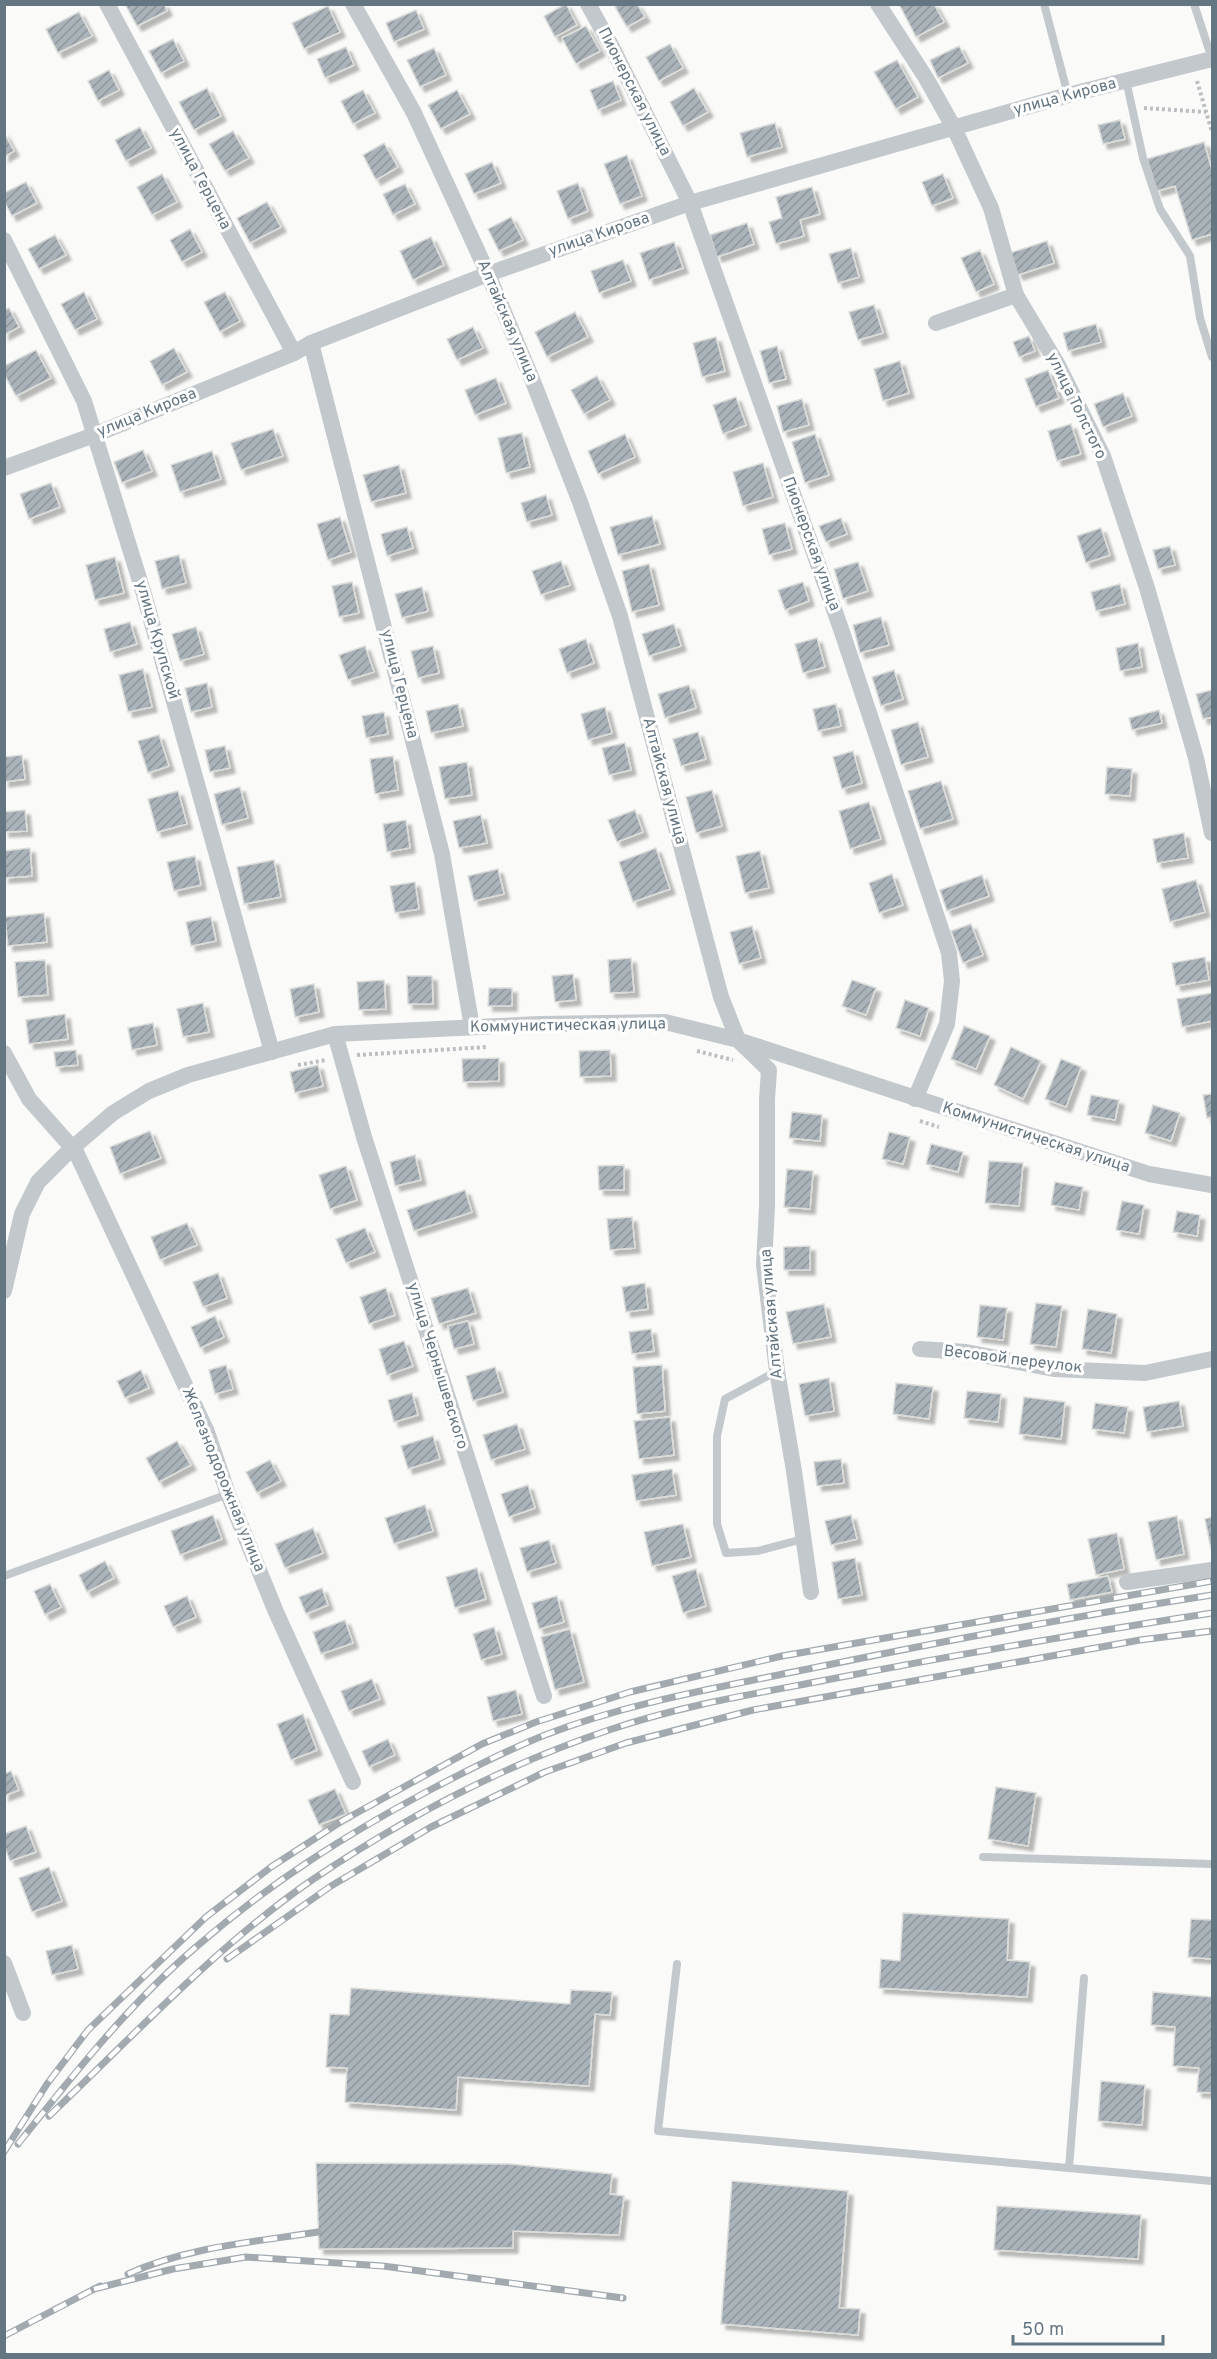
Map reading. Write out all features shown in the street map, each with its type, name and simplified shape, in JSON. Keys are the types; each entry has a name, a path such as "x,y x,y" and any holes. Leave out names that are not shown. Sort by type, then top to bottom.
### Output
{"street":[{"name":"улица Герцена","path":"107,4 294,353"},
{"name":"Алтайская улица","path":"353,4 414,113 488,274 580,501 620,616 721,997 738,1040 769,1070 764,1264 777,1371 811,1592"},
{"name":"Пионерская улица","path":"588,4 690,202 841,629 950,953 952,981 947,1024 915,1099"},
{"name":"улица Толстого","path":"878,4 926,78 954,128 991,208 1016,295 1058,365 1103,456 1147,588 1196,758 1212,833"},
{"name":"улица Кирова","path":"4,468 93,435 294,353 311,343 488,274 690,202 1068,95 1212,59"},
{"name":"улица Крупской","path":"4,240 84,401 146,602 272,1052"},
{"path":"936,323 1016,295"},
{"name":"улица Герцена","path":"311,343 442,854 472,1027"},
{"name":"Коммунистическая улица","path":"71,1149 113,1113 149,1091 188,1075 335,1034 472,1027 665,1022 738,1040 1149,1174 1212,1185"},
{"name":"улица Чернышевского","path":"335,1034 364,1137 544,1696"},
{"name":"Железнодорожная улица","path":"4,1053 29,1099 76,1152 207,1432 228,1494 276,1612 353,1782"},
{"path":"4,1291 22,1214 38,1182 71,1149"},
{"name":"Весовой переулок","path":"920,1349 966,1352 1054,1369 1145,1373 1212,1359"},
{"path":"1127,1582 1212,1570"},
{"path":"4,1963 23,2013"}],"lane":[{"path":"1044,4 1068,95"},
{"path":"1194,4 1212,59"},
{"path":"1126,80 1143,158 1160,209 1190,256 1200,318 1212,357"},
{"path":"777,1371 725,1399 717,1437 717,1524 726,1553 758,1551 803,1539"},
{"path":"4,1576 228,1494"},
{"path":"983,1857 1212,1864"},
{"path":"677,1964 658,2132 1212,2181"},
{"path":"1069,2168 1084,1978"}],"path":[{"path":"1192,63 1212,132"},
{"path":"1132,107 1206,112"},
{"path":"287,1067 341,1056 493,1046"},
{"path":"691,1049 736,1061"},
{"path":"911,1118 944,1128"}],"building":[{"path":"125,4 164,4 167,11 137,26"},
{"path":"566,4 577,25 555,37 544,16"},
{"path":"619,4 637,4 645,17 627,27 615,7"},
{"path":"899,4 934,4 944,22 916,37"},
{"path":"328,6 340,32 304,49 292,23"},
{"path":"416,10 424,29 394,42 386,23"},
{"path":"79,12 92,36 58,53 46,29"},
{"path":"586,26 600,51 576,64 562,38"},
{"path":"173,39 184,61 161,73 149,51"},
{"path":"670,44 683,68 659,81 646,57"},
{"path":"959,46 968,63 938,78 930,60"},
{"path":"346,47 354,65 325,78 317,59"},
{"path":"434,48 446,75 420,87 407,60"},
{"path":"897,60 918,97 896,109 874,72"},
{"path":"109,70 119,90 98,101 88,81"},
{"path":"613,81 621,100 598,110 590,90"},
{"path":"207,88 221,116 194,130 179,102"},
{"path":"694,88 708,112 683,126 670,102"},
{"path":"363,90 375,113 353,124 341,101"},
{"path":"457,90 470,114 441,129 428,105"},
{"path":"1120,120 1125,139 1103,144 1098,125"},
{"path":"775,123 782,147 747,157 740,133"},
{"path":"140,127 151,148 126,161 115,140"},
{"path":"233,131 249,158 225,171 209,144"},
{"path":"4,133 14,151 4,157"},
{"path":"1204,142 1212,170 1212,234 1192,240 1175,186 1157,191 1147,159"},
{"path":"384,143 398,167 376,180 363,155"},
{"path":"627,155 642,196 620,204 604,164"},
{"path":"492,162 501,183 474,194 465,174"},
{"path":"162,174 177,202 152,215 137,187"},
{"path":"943,174 953,198 932,206 922,182"},
{"path":"26,182 37,203 12,216 4,201 4,193"},
{"path":"578,183 588,211 568,219 557,191"},
{"path":"405,184 415,204 393,215 383,194"},
{"path":"812,187 820,214 800,220 804,236 776,244 769,222 782,218 776,197"},
{"path":"267,202 281,227 250,243 237,218"},
{"path":"511,217 523,240 499,251 488,229"},
{"path":"747,223 754,244 717,257 710,235"},
{"path":"190,229 202,252 182,262 170,240"},
{"path":"55,235 66,255 39,269 28,249"},
{"path":"431,237 444,265 413,280 400,251"},
{"path":"1047,241 1054,263 1018,275 1010,253"},
{"path":"674,242 683,268 649,280 640,253"},
{"path":"851,248 859,277 838,283 829,254"},
{"path":"980,250 994,284 976,292 961,258"},
{"path":"623,260 631,281 599,293 591,271"},
{"path":"84,292 97,319 75,330 61,304"},
{"path":"225,292 240,321 220,332 204,302"},
{"path":"874,305 883,333 858,340 849,312"},
{"path":"9,308 19,327 4,335 4,310"},
{"path":"575,312 588,337 547,357 535,332"},
{"path":"1096,324 1101,342 1068,351 1063,333"},
{"path":"473,327 483,348 457,360 447,339"},
{"path":"1029,336 1035,351 1019,357 1013,342"},
{"path":"716,337 725,371 702,377 693,343"},
{"path":"777,346 786,379 769,383 760,351"},
{"path":"174,348 187,372 162,385 150,361"},
{"path":"36,350 51,378 16,396 4,374 4,366"},
{"path":"900,361 909,393 883,401 874,369"},
{"path":"1048,370 1059,398 1036,407 1025,379"},
{"path":"597,376 610,400 584,414 571,390"},
{"path":"496,378 506,403 475,415 465,390"},
{"path":"1123,393 1132,416 1103,427 1094,404"},
{"path":"736,397 746,425 723,434 713,405"},
{"path":"802,399 809,425 783,432 777,406"},
{"path":"1071,424 1081,454 1057,461 1048,431"},
{"path":"273,429 283,456 241,470 231,443"},
{"path":"522,433 530,467 506,473 498,438"},
{"path":"625,434 635,457 598,474 588,451"},
{"path":"815,434 829,475 805,483 792,442"},
{"path":"143,450 152,471 122,483 114,462"},
{"path":"212,451 221,479 180,492 171,465"},
{"path":"763,463 773,497 743,506 733,472"},
{"path":"399,465 406,493 371,502 363,475"},
{"path":"51,483 60,507 29,519 20,494"},
{"path":"546,495 552,515 527,522 521,503"},
{"path":"652,516 660,544 618,555 610,527"},
{"path":"340,517 351,552 328,560 317,524"},
{"path":"841,518 847,534 826,542 819,526"},
{"path":"785,523 792,549 769,555 762,529"},
{"path":"407,527 413,548 387,556 381,534"},
{"path":"1101,528 1110,555 1086,563 1077,536"},
{"path":"1170,546 1175,565 1158,569 1153,550"},
{"path":"179,555 186,583 162,589 155,561"},
{"path":"115,557 124,593 95,600 86,565"},
{"path":"561,561 570,585 541,595 532,571"},
{"path":"858,562 868,591 843,599 834,569"},
{"path":"649,564 659,605 632,612 622,571"},
{"path":"352,582 359,613 339,617 332,586"},
{"path":"803,582 809,601 785,610 778,590"},
{"path":"1120,584 1125,604 1096,611 1091,592"},
{"path":"422,587 428,611 402,618 395,594"},
{"path":"881,617 889,645 860,653 853,625"},
{"path":"130,622 137,644 110,652 104,629"},
{"path":"674,624 681,646 649,656 642,634"},
{"path":"196,627 204,654 180,661 172,634"},
{"path":"817,638 825,667 803,673 795,644"},
{"path":"586,639 594,663 567,673 559,649"},
{"path":"1138,643 1142,667 1120,671 1116,648"},
{"path":"365,646 374,672 348,680 339,655"},
{"path":"433,646 439,673 418,678 411,651"},
{"path":"143,669 152,707 128,712 119,675"},
{"path":"894,670 903,699 881,706 872,677"},
{"path":"207,683 212,707 191,712 185,688"},
{"path":"689,685 696,708 665,718 658,694"},
{"path":"1212,690 1212,717 1203,719 1196,694"},
{"path":"458,704 463,726 431,733 426,711"},
{"path":"836,704 841,726 818,731 813,709"},
{"path":"605,707 612,733 588,740 581,714"},
{"path":"1159,710 1162,723 1132,730 1129,718"},
{"path":"384,712 388,734 366,738 362,716"},
{"path":"918,722 928,757 901,765 891,730"},
{"path":"698,732 706,759 681,766 673,739"},
{"path":"159,735 169,766 148,773 138,741"},
{"path":"625,743 631,770 609,775 602,748"},
{"path":"225,746 230,768 210,772 205,750"},
{"path":"853,751 862,783 842,789 833,757"},
{"path":"22,755 25,779 4,782 4,757"},
{"path":"393,756 398,790 375,794 370,759"},
{"path":"467,762 472,795 445,799 439,767"},
{"path":"1107,767 1132,769 1130,796 1105,794"},
{"path":"941,781 953,819 920,829 908,791"},
{"path":"240,787 248,818 222,825 214,794"},
{"path":"712,790 722,826 696,833 686,797"},
{"path":"178,791 187,824 157,832 148,799"},
{"path":"869,802 881,839 850,849 839,811"},
{"path":"25,810 27,831 4,832 4,812"},
{"path":"635,810 643,832 617,842 608,820"},
{"path":"481,815 487,843 459,848 453,821"},
{"path":"406,820 410,848 387,852 383,824"},
{"path":"1184,833 1188,858 1157,863 1153,839"},
{"path":"30,848 32,876 4,878 4,851"},
{"path":"656,848 670,889 633,902 619,862"},
{"path":"760,851 769,888 745,893 736,856"},
{"path":"195,856 201,885 174,891 167,862"},
{"path":"274,860 281,897 244,904 237,867"},
{"path":"498,869 504,894 474,901 468,876"},
{"path":"892,874 903,905 879,913 869,883"},
{"path":"982,875 989,896 947,911 940,890"},
{"path":"1196,880 1205,912 1170,922 1162,889"},
{"path":"415,882 419,909 395,913 390,886"},
{"path":"44,913 47,942 8,946 5,917"},
{"path":"211,917 216,941 191,946 186,922"},
{"path":"971,924 983,955 963,963 951,931"},
{"path":"752,926 761,958 739,964 730,932"},
{"path":"1205,957 1209,980 1176,986 1172,963"},
{"path":"631,958 634,992 610,993 608,960"},
{"path":"45,960 48,995 18,997 15,962"},
{"path":"573,974 576,1000 555,1002 552,976"},
{"path":"407,976 432,976 433,1004 408,1004"},
{"path":"384,980 386,1009 359,1010 357,982"},
{"path":"852,980 876,988 866,1015 842,1006"},
{"path":"314,984 319,1012 295,1017 290,989"},
{"path":"489,988 512,988 512,1006 488,1006"},
{"path":"1212,993 1212,1021 1182,1027 1177,999"},
{"path":"905,1000 929,1008 920,1036 896,1028"},
{"path":"203,1003 209,1032 183,1037 177,1009"},
{"path":"65,1014 68,1039 29,1044 26,1020"},
{"path":"153,1023 157,1045 132,1050 128,1028"},
{"path":"964,1026 990,1036 976,1069 951,1059"},
{"path":"1011,1047 1041,1061 1023,1099 994,1085"},
{"path":"76,1050 78,1065 56,1067 54,1052"},
{"path":"610,1050 611,1076 580,1077 579,1051"},
{"path":"499,1058 499,1081 463,1082 462,1059"},
{"path":"1061,1059 1081,1067 1066,1107 1045,1099"},
{"path":"318,1065 323,1086 295,1093 290,1072"},
{"path":"1212,1094 1212,1117 1207,1118 1203,1095"},
{"path":"1091,1095 1119,1100 1115,1120 1087,1115"},
{"path":"1153,1105 1180,1113 1171,1141 1145,1133"},
{"path":"792,1112 822,1115 820,1141 789,1138"},
{"path":"150,1131 161,1158 120,1174 110,1147"},
{"path":"889,1132 910,1137 903,1164 882,1159"},
{"path":"931,1144 963,1152 958,1172 926,1164"},
{"path":"415,1155 421,1180 395,1186 390,1162"},
{"path":"989,1161 1023,1163 1019,1206 985,1203"},
{"path":"624,1165 624,1190 599,1190 598,1166"},
{"path":"346,1166 357,1200 330,1209 319,1175"},
{"path":"787,1169 813,1171 810,1209 784,1207"},
{"path":"1055,1182 1083,1187 1079,1210 1051,1205"},
{"path":"465,1190 472,1212 414,1231 407,1210"},
{"path":"1122,1201 1144,1205 1139,1234 1116,1230"},
{"path":"1177,1211 1200,1215 1197,1236 1173,1232"},
{"path":"632,1217 635,1248 610,1250 607,1219"},
{"path":"187,1223 197,1245 160,1260 151,1237"},
{"path":"365,1228 375,1252 346,1263 336,1239"},
{"path":"810,1246 810,1270 784,1270 784,1247"},
{"path":"218,1273 227,1298 203,1307 193,1282"},
{"path":"645,1283 648,1309 626,1312 622,1287"},
{"path":"386,1288 395,1315 369,1324 360,1297"},
{"path":"468,1288 476,1313 439,1324 431,1298"},
{"path":"1036,1303 1062,1306 1056,1347 1030,1344"},
{"path":"824,1304 831,1337 793,1344 786,1312"},
{"path":"980,1305 1007,1308 1003,1340 977,1337"},
{"path":"1088,1309 1117,1314 1111,1353 1082,1349"},
{"path":"215,1316 224,1337 200,1348 191,1327"},
{"path":"468,1321 474,1344 454,1349 448,1326"},
{"path":"651,1329 654,1351 632,1354 629,1332"},
{"path":"404,1341 413,1366 387,1375 379,1349"},
{"path":"226,1365 233,1389 215,1394 209,1370"},
{"path":"662,1365 665,1411 637,1414 633,1367"},
{"path":"495,1367 503,1392 473,1401 466,1376"},
{"path":"141,1370 149,1388 125,1398 117,1381"},
{"path":"829,1378 834,1411 805,1416 799,1384"},
{"path":"896,1383 933,1387 929,1419 893,1414"},
{"path":"967,1391 1001,1394 998,1422 964,1418"},
{"path":"412,1393 418,1415 394,1422 388,1400"},
{"path":"1024,1397 1065,1402 1061,1439 1019,1434"},
{"path":"1179,1401 1183,1426 1147,1432 1143,1407"},
{"path":"1095,1403 1128,1407 1124,1433 1092,1429"},
{"path":"670,1417 674,1455 639,1459 634,1421"},
{"path":"517,1424 525,1449 491,1460 483,1435"},
{"path":"433,1436 440,1459 408,1469 401,1446"},
{"path":"177,1441 191,1465 159,1482 146,1458"},
{"path":"841,1459 844,1483 817,1486 814,1462"},
{"path":"270,1460 281,1481 257,1493 246,1472"},
{"path":"672,1469 676,1495 636,1501 632,1475"},
{"path":"528,1485 535,1508 509,1517 501,1494"},
{"path":"425,1505 433,1531 394,1544 385,1518"},
{"path":"213,1515 222,1539 180,1555 171,1531"},
{"path":"851,1515 857,1539 831,1545 825,1521"},
{"path":"1177,1516 1184,1554 1156,1560 1148,1522"},
{"path":"1212,1517 1212,1549 1211,1549 1205,1519"},
{"path":"683,1524 691,1557 652,1566 644,1532"},
{"path":"313,1528 323,1553 285,1568 275,1544"},
{"path":"1117,1533 1124,1569 1096,1575 1088,1539"},
{"path":"549,1540 556,1563 527,1572 520,1548"},
{"path":"855,1558 862,1595 838,1599 832,1562"},
{"path":"105,1561 114,1578 87,1592 79,1575"},
{"path":"477,1568 486,1599 455,1608 446,1577"},
{"path":"696,1569 706,1606 683,1613 672,1576"},
{"path":"1108,1576 1112,1592 1070,1600 1067,1584"},
{"path":"50,1584 61,1607 45,1615 34,1591"},
{"path":"322,1588 328,1605 306,1614 299,1597"},
{"path":"187,1596 196,1617 173,1627 164,1606"},
{"path":"557,1596 564,1622 539,1629 532,1603"},
{"path":"345,1620 353,1643 321,1654 313,1632"},
{"path":"494,1627 502,1654 481,1660 473,1634"},
{"path":"570,1629 584,1682 555,1690 541,1637"},
{"path":"372,1679 380,1699 349,1711 341,1691"},
{"path":"516,1690 522,1714 493,1721 487,1697"},
{"path":"303,1714 317,1750 291,1760 277,1724"},
{"path":"388,1739 395,1755 369,1767 362,1751"},
{"path":"11,1771 19,1790 4,1796 4,1774"},
{"path":"996,1787 1036,1793 1028,1846 988,1839"},
{"path":"335,1789 346,1814 319,1825 308,1800"},
{"path":"26,1826 36,1852 10,1861 4,1845 4,1834"},
{"path":"49,1867 62,1901 32,1912 19,1878"},
{"path":"903,1913 1009,1919 1007,1960 1030,1962 1027,1997 879,1988 881,1959 900,1961"},
{"path":"1191,1919 1212,1920 1212,1959 1188,1957"},
{"path":"72,1945 78,1969 52,1975 46,1951"},
{"path":"351,1988 570,2004 571,1990 612,1992 610,2015 595,2014 589,2086 458,2077 456,2110 345,2102 347,2068 326,2067 330,2014 349,2015"},
{"path":"1153,1992 1212,1997 1212,2093 1197,2092 1199,2068 1173,2066 1175,2027 1151,2025"},
{"path":"1101,2081 1145,2085 1142,2125 1098,2121"},
{"path":"316,2163 510,2164 612,2174 610,2194 624,2196 619,2235 513,2231 513,2248 319,2249"},
{"path":"732,2181 848,2191 839,2308 860,2309 858,2335 721,2324"},
{"path":"997,2206 1141,2215 1138,2259 994,2250"}],"railway":[{"path":"4,2152 47,2084 88,2030 206,1917 271,1867 342,1821 482,1744 536,1722 630,1692 782,1656 1212,1581"},
{"path":"18,2144 81,2067 147,1993 196,1947 251,1902 307,1862 366,1826 500,1754 576,1724 672,1697 956,1640 1212,1595"},
{"path":"49,2116 177,1992 277,1905 382,1835 493,1776 531,1759 609,1730 716,1701 970,1653 1212,1613"},
{"path":"227,1959 331,1886 431,1827 545,1772 626,1743 753,1710 1140,1640 1212,1631"},
{"path":"128,2274 197,2251 318,2232"},
{"path":"94,2289 173,2269 246,2257 383,2266 623,2298"},
{"path":"4,2336 100,2286"}]}
